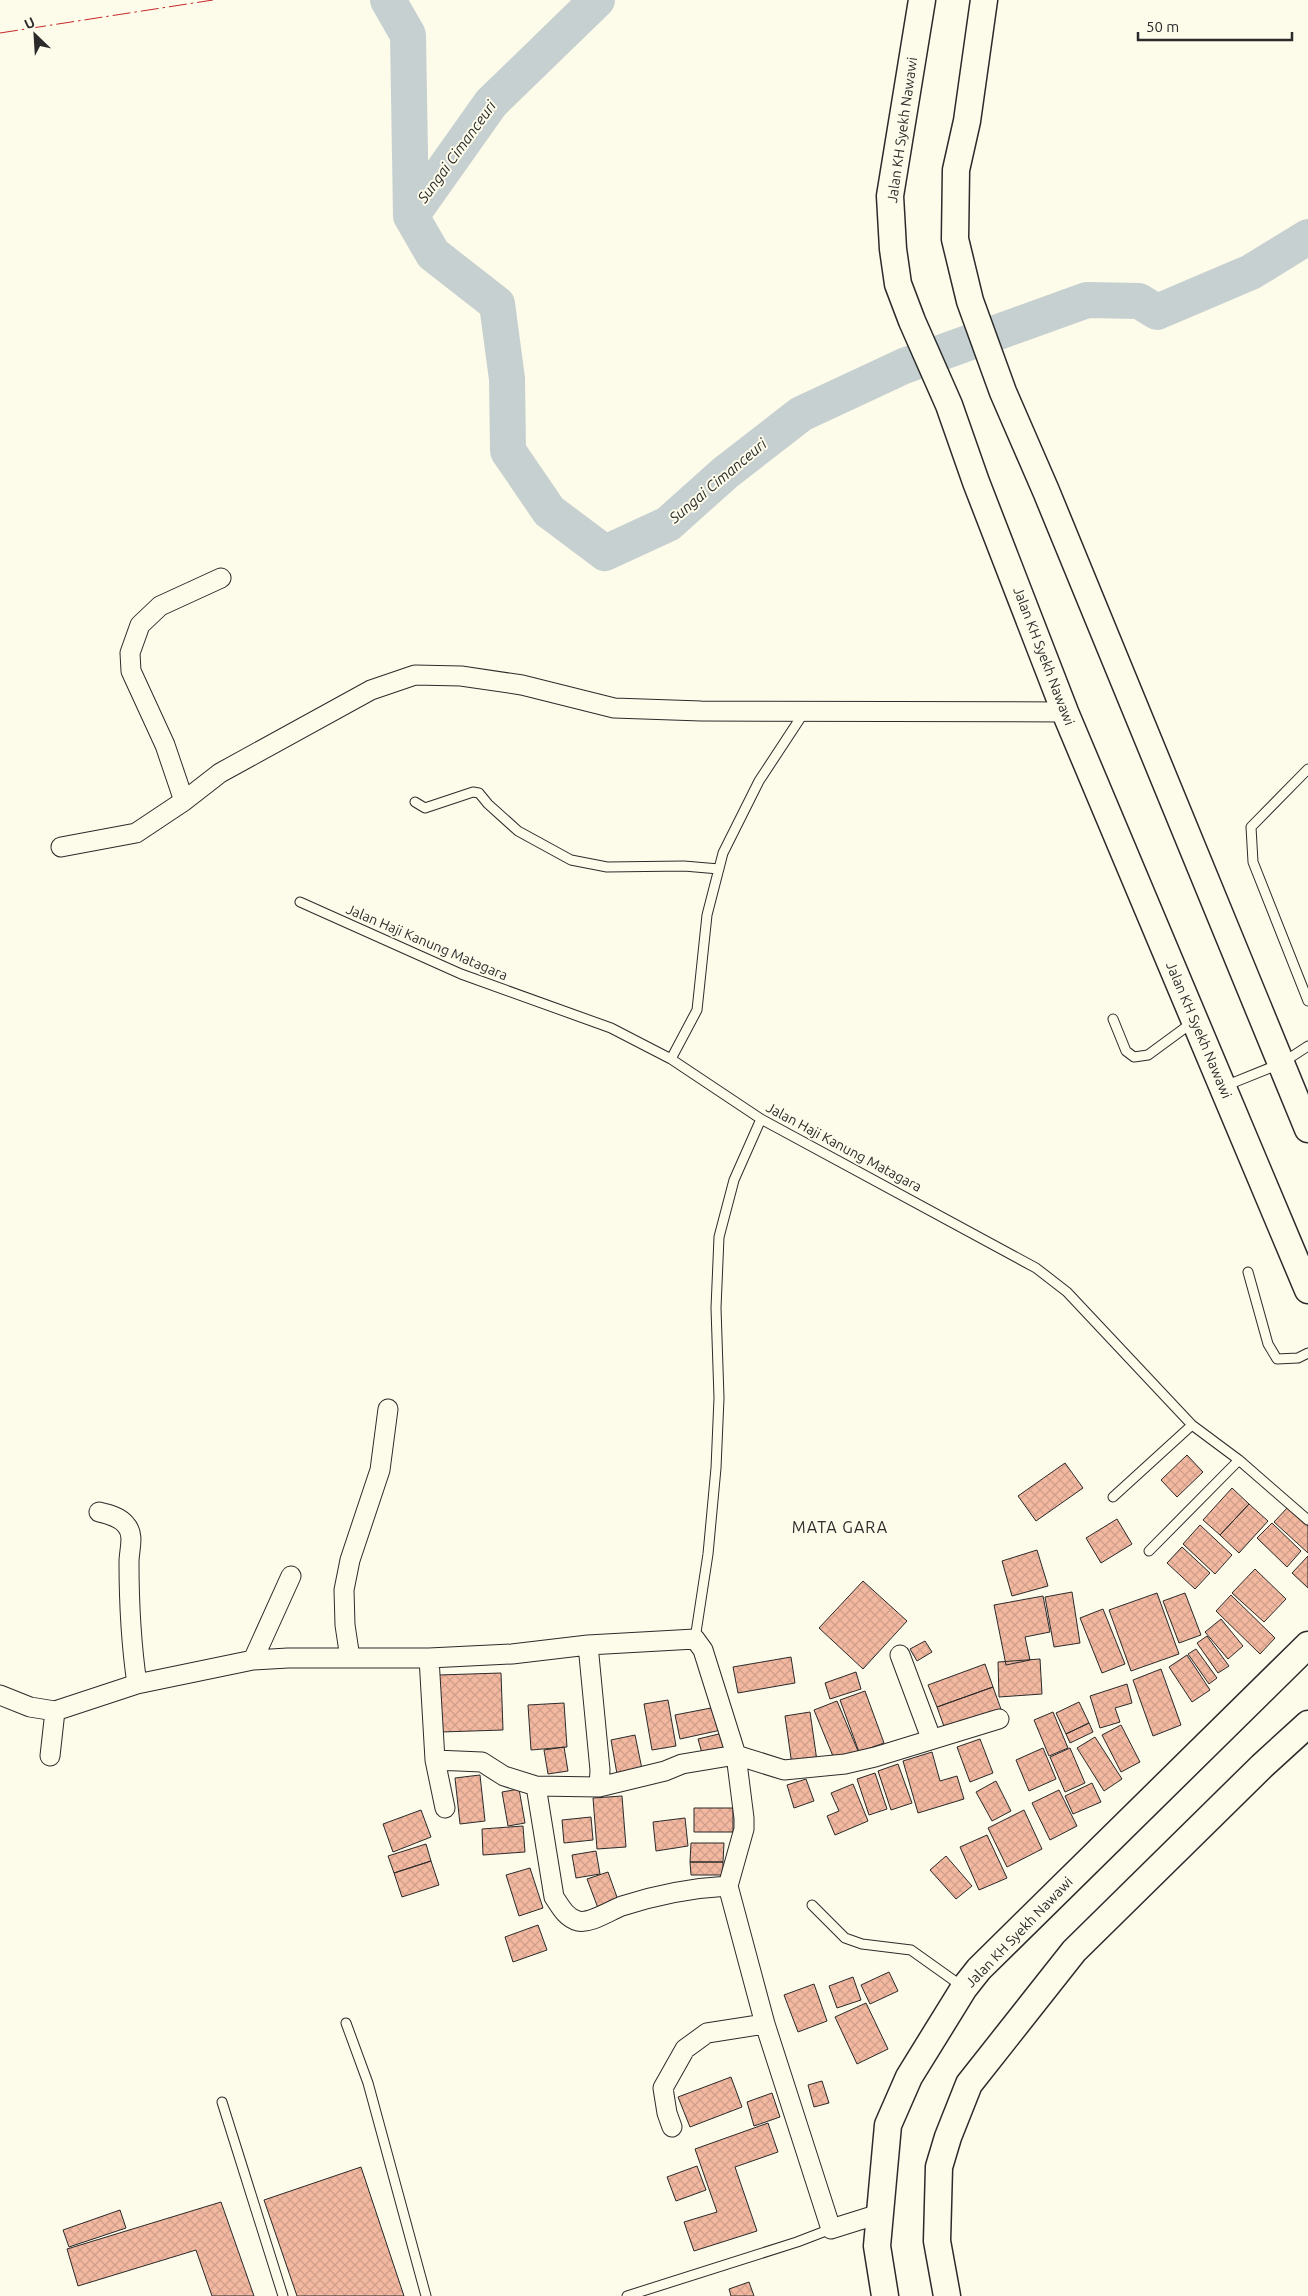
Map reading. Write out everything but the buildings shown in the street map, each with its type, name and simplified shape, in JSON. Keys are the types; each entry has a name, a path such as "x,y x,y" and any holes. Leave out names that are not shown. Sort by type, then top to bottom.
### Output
{"main road":[{"name":"Jalan KH Syekh Nawawi","path":"922,0 890,196 893,249 898,284 949,405 976,482 1065,712 1308,1290"},
{"path":"984,0 967,121 956,170 956,239 970,301 1003,392 1050,500 1308,1129"},
{"name":"Jalan KH Syekh Nawawi","path":"885,2296 877,2246 888,2125 909,2077 964,1988 986,1962 1308,1645"},
{"path":"947,2296 937,2241 939,2168 948,2137 969,2084 1074,1951 1262,1766 1308,1724"}],"street":[{"path":"184,801 164,745 131,671 130,653 140,625 160,606 221,578"},
{"path":"61,847 136,833 184,801 220,773 371,690 414,675 461,676 522,685 614,708 701,711 1065,712"},
{"path":"350,1658 344,1624 344,1590 350,1560 380,1470 388,1409"},
{"path":"99,1512 112,1515 126,1525 131,1536 129,1559 130,1622 137,1684"},
{"path":"253,1660 291,1576"},
{"path":"0,1695 30,1707 54,1711 137,1684 253,1660 429,1658 512,1654 588,1645 695,1639 703,1650 736,1755 744,1824 728,1886 765,2024 831,2229 880,2214"},
{"path":"588,1645 600,1770 599,1787"},
{"path":"900,1655 931,1738"},
{"path":"429,1658 435,1760 445,1808"},
{"path":"50,1756 54,1711"},
{"path":"435,1760 482,1762 504,1776 536,1786 599,1787 657,1773 682,1764 736,1755 784,1770 801,1770 875,1757 931,1738 999,1719"},
{"path":"536,1786 554,1897 571,1918 583,1921 642,1900 686,1889 728,1886"},
{"path":"672,2127 667,2113 663,2088 685,2049 707,2033 765,2024"}],"lane":[{"path":"671,1059 697,1010 707,916 723,853 759,781 805,711"},
{"path":"1308,768 1252,827 1253,862 1308,1001"},
{"path":"415,802 425,808 473,792 479,793 518,832 571,860 607,867 684,866 719,869"},
{"name":"Jalan Haji Kanung Matagara","path":"300,902 461,974 611,1028 671,1059 761,1119 1036,1268 1067,1292 1192,1424 1239,1460 1308,1520"},
{"path":"1113,1019 1126,1052 1134,1058 1148,1054 1195,1020"},
{"path":"1223,1087 1282,1063 1308,1046"},
{"path":"695,1639 707,1562 716,1468 719,1398 716,1308 719,1237 734,1180 761,1119"},
{"path":"1248,1272 1268,1344 1277,1359 1298,1358 1308,1353"},
{"path":"1114,1497 1192,1424"},
{"path":"1149,1550 1239,1460"},
{"path":"812,1905 845,1938 862,1944 911,1950 964,1988"},
{"path":"346,2023 368,2083 426,2296"},
{"path":"222,2102 283,2296"},
{"path":"627,2296 831,2229"}],"waterway":[{"path":"388,0 408,35 411,216"},
{"name":"Sungai Cimanceuri","path":"597,0 491,103 411,216 433,254 497,304 507,379 508,451 549,511 605,553 668,524 725,473 801,414 904,366 1087,300 1139,301 1157,312 1251,272 1308,237"}],"power":[{"path":"0,33 213,0"}],"district":[{"name":"MATA GARA","path":"840,1527"}]}
